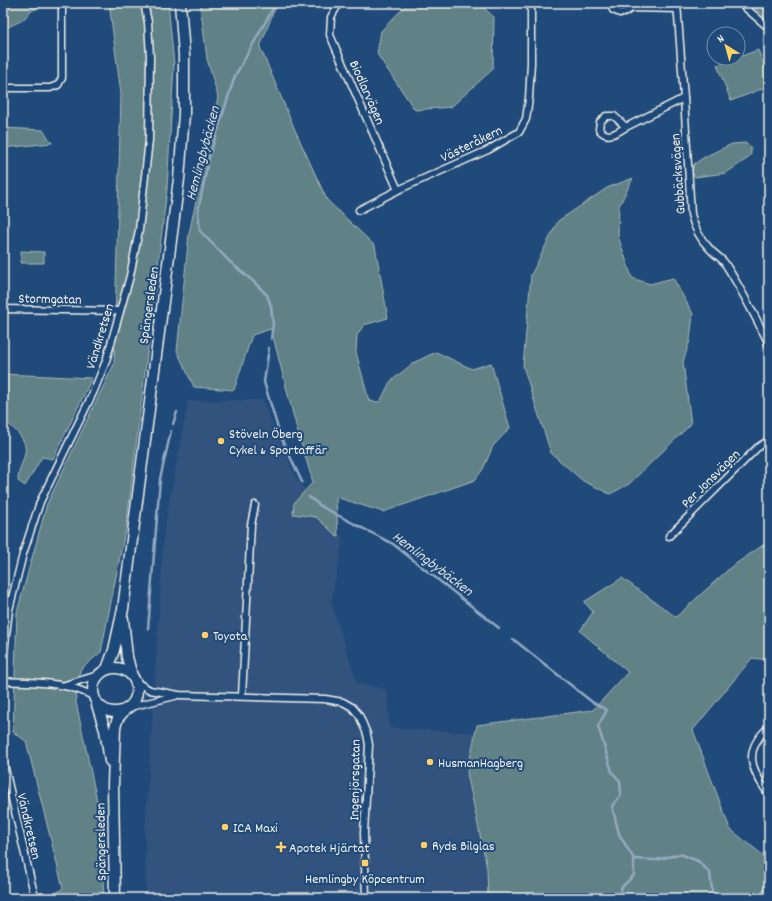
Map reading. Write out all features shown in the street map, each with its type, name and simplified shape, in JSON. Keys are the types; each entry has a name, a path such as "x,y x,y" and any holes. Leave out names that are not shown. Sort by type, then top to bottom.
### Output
{"main road":[{"name":"Spängersleden","path":"113,785 105,730 92,688 94,681 102,672 114,650 123,609 179,179 184,114 184,55 180,3"},
{"name":"Spängersleden","path":"115,898 113,785 115,727 118,718 127,709 137,695 137,688 127,657 123,609"},
{"path":"102,672 113,668 120,668 127,671 134,679"},
{"path":"95,700 102,709 109,712 117,713 127,709"}],"street":[{"path":"3,86 6,88 50,88 58,85 62,78 62,3"},
{"name":"Vändkretsen","path":"3,662 6,609 40,502 93,393 106,361 130,276 139,230 149,140 150,57 148,22 144,3"},
{"name":"Biodlarvägen","path":"339,3 331,17 330,35 398,190"},
{"name":"Västeråkern","path":"359,210 398,190 488,150 519,132 526,119 529,98 531,63 531,3"},
{"name":"Gubbäcksvägen","path":"611,3 613,10 620,13 629,11 632,5 677,6 691,214 694,226 699,236 722,260 741,290 769,344"},
{"path":"740,3 769,28"},
{"path":"626,127 684,98"},
{"name":"Stormgatan","path":"3,309 120,311"},
{"name":"Per Jonsvägen","path":"669,536 757,448 769,440"},
{"path":"242,696 251,525 255,505"},
{"path":"65,685 102,672"},
{"name":"Ingenjörsgatan","path":"134,679 150,690 179,695 334,700 343,702 360,714 369,745 364,833 366,898"},
{"path":"3,681 65,685 83,690 95,700"},
{"name":"Ingenjörsgatan","path":"127,709 179,695"},
{"path":"769,727 755,743 752,760 758,779 769,795"},
{"name":"Vändkretsen","path":"3,760 35,898"}],"shaded area":[{"name":"Hemlingby Köpcentrum","path":"262,400 296,478 343,539 331,602 357,683 387,690 390,728 475,733 467,773 487,868 488,898 146,898 145,833 164,531 188,401"}],"green space":[{"path":"3,3 40,3 36,9 31,11 23,20 8,27 3,20"},
{"path":"109,3 168,3 174,65 167,189 127,521 101,652 80,670 76,702 99,810 104,898 50,898 63,888 26,741 13,732 17,612 47,504 114,364 121,94"},
{"path":"200,3 279,3 273,13 260,47 295,130 327,200 375,246 388,318 364,325 357,335 356,352 369,401 380,402 390,382 413,363 436,352 472,369 491,363 510,428 493,446 483,469 475,480 383,512 336,497 338,537 316,517 293,514 294,503 313,482 298,433 271,329 252,335 234,390 194,387 177,351 189,234 218,97 207,59"},
{"path":"408,3 478,3 494,17 493,69 451,107 415,110 377,54 381,31"},
{"path":"749,3 769,3 769,20 766,18"},
{"path":"758,50 769,77 769,86 731,101 717,66 746,66 746,54"},
{"path":"3,128 43,130 52,143 3,148"},
{"path":"745,143 751,147 751,154 747,159 726,173 695,177 692,172 694,164 706,156 732,144"},
{"path":"633,178 619,206 618,236 632,278 650,284 673,278 693,314 690,340 683,362 691,424 629,484 610,494 583,481 551,453 523,366 531,275 558,221 607,188"},
{"path":"21,251 44,252 44,263 21,263"},
{"path":"3,374 92,378 53,459 42,457 25,486 18,481 25,453 24,443 22,438 3,419"},
{"path":"769,541 769,660 752,658 693,730 730,829 769,860 769,898 488,898 487,868 467,773 477,725 593,710 628,672 580,631 593,612 584,602 622,578 676,617 731,567"}],"waterway":[{"name":"Hemlingbybäcken","path":"271,339 273,324 271,306 267,295 230,262 200,231 198,211 209,157 235,76 276,3"},
{"name":"Hemlingbybäcken","path":"269,348 264,382 280,435 302,482"},
{"path":"173,424 177,412"},
{"path":"148,629 160,479 171,431"},
{"name":"Hemlingbybäcken","path":"309,497 322,507 393,544 499,628"},
{"name":"Hemlingbybäcken","path":"513,639 592,702 607,710 598,726 612,772 620,781 621,795 612,806 619,834 634,859 634,875 621,888 623,898"},
{"path":"634,859 656,860 680,854 698,861 710,873 713,898"}],"place":[{"name":"Stöveln Öberg Cykel & Sportaffär","path":"221,441"},
{"name":"Toyota","path":"205,635"},
{"name":"HusmanHagberg","path":"430,762"},
{"name":"ICA Maxi","path":"225,827"},
{"name":"Ryds Bilglas","path":"424,845"},
{"name":"Apotek Hjärtat","path":"281,847"},
{"name":"Hemlingby Köpcentrum","path":"365,863"}]}
